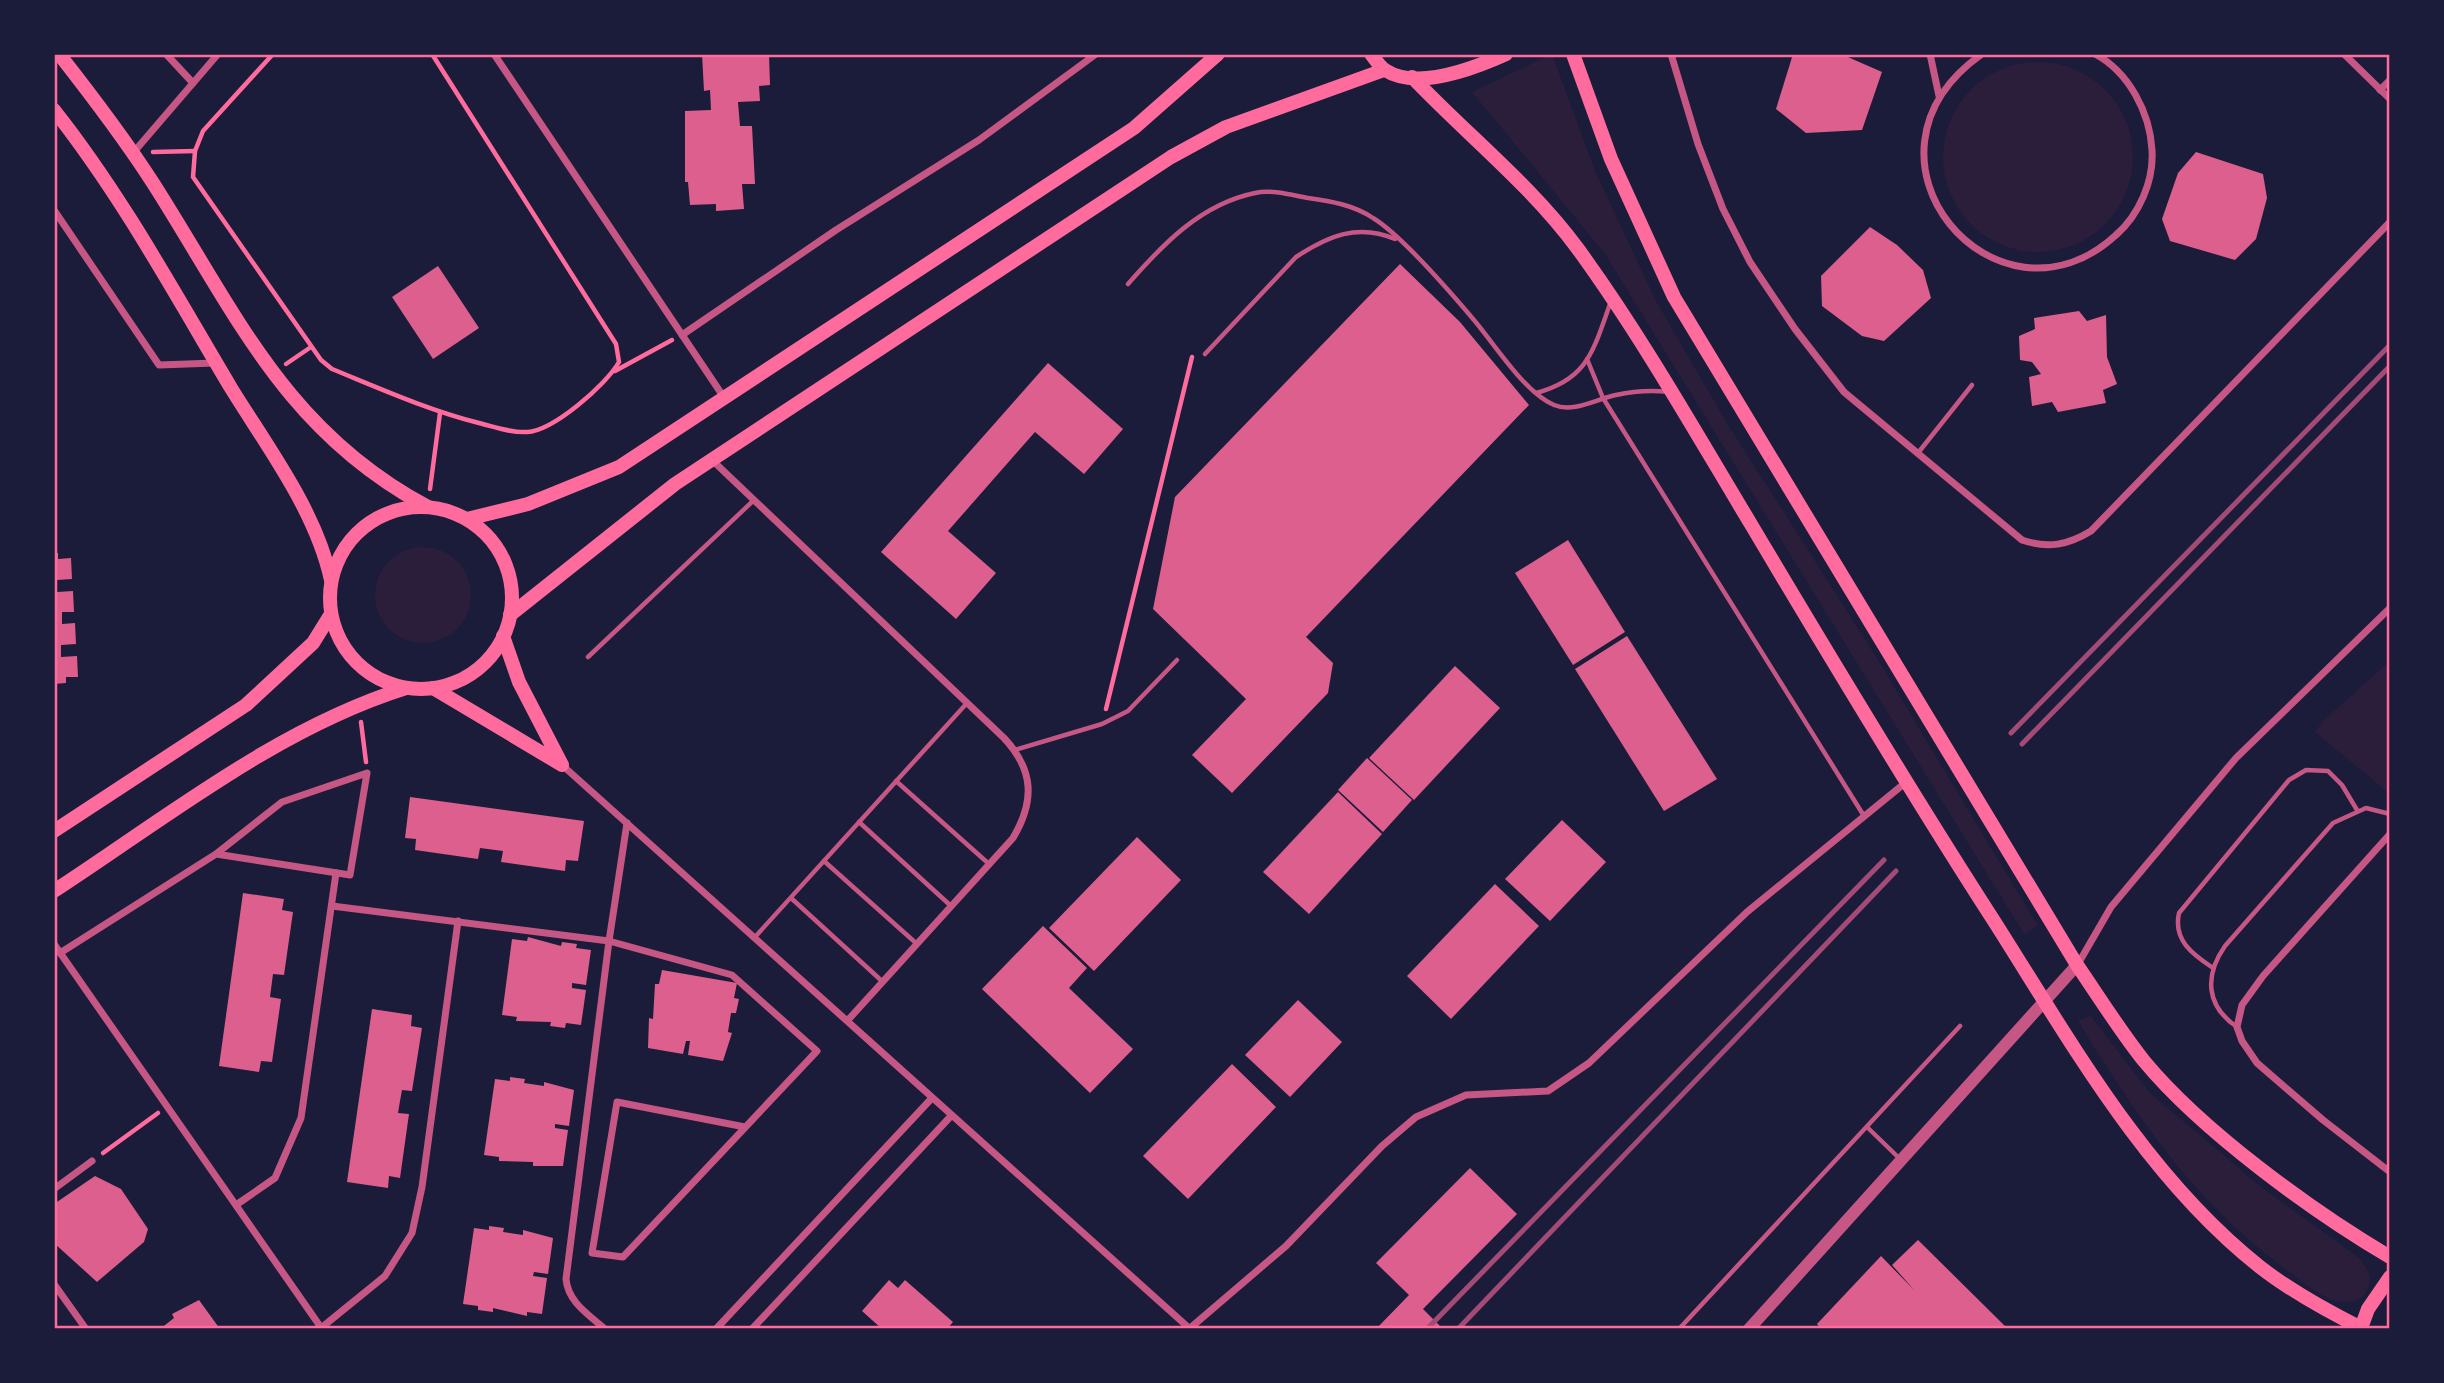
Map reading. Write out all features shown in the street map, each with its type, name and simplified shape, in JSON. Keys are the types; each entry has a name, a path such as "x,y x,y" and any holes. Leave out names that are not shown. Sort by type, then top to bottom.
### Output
{"main road":[{"path":"54,110 121,204 315,530 331,582 331,614 340,641 357,663 380,680 406,688 433,688 456,682 477,670 494,652 510,615 511,580 502,556 487,535 467,519 428,507 356,463 307,416 273,373 132,153 59,54"},
{"path":"467,519 528,504 619,467 1134,128 1218,54"},
{"path":"1371,54 1384,70"},
{"path":"510,615 675,484 1171,157 1226,127 1384,70 1412,77 1445,76 1479,67 1506,54"},
{"path":"1573,54 1611,159 1674,296 2077,965 2145,1063 2193,1111 2304,1200 2390,1257"},
{"path":"1412,77 1545,208 1612,300 1671,392 1905,783 2108,1097 2179,1189 2260,1268 2314,1304 2362,1328 2368,1309 2390,1277"},
{"path":"331,582 340,557 355,535 376,519 401,509 428,507"},
{"path":"54,831 246,705 313,643 331,614"},
{"path":"503,636 519,682 562,765"},
{"path":"54,891 274,747 359,704 406,688"},
{"path":"433,688 562,765"}],"street":[{"path":"166,54 193,83"},
{"path":"132,153 218,54"},
{"path":"494,54 725,399"},
{"path":"682,335 836,230 979,141 1096,54"},
{"path":"1671,54 1698,145 1723,209 1750,262 1795,329 1844,392 2022,540 2040,546 2075,541 2091,531 2390,222"},
{"path":"1930,54 1939,96"},
{"path":"1980,55 1960,70 1939,96 1926,132 1924,170 1936,207 1959,237 1991,258 2028,268 2066,265 2101,249 2129,223 2147,190 2152,152 2146,114 2127,81 2095,54"},
{"path":"2344,54 2390,99"},
{"path":"2380,90 2390,80"},
{"path":"54,210 159,365 216,363"},
{"path":"712,460 1015,750 1025,768 1029,796 1025,818 1013,838 848,1020"},
{"path":"1749,1329 2077,965 2111,907 2236,758 2390,608"},
{"path":"562,765 1189,1329 1286,1246 1382,1146 1416,1117 1466,1095 1548,1091 1589,1063 1747,912 1905,783"},
{"path":"60,953 216,854 282,802 367,773 350,875 216,854"},
{"path":"605,1329 575,1303 567,1291 566,1279 609,941 627,823"},
{"path":"2390,834 2263,976 2242,1005 2236,1027 2242,1041 2258,1063 2323,1120 2390,1172"},
{"path":"236,1205 275,1178 301,1118 336,873"},
{"path":"332,906 609,941 732,975 817,1051 623,1257 592,1253 617,1102 745,1127"},
{"path":"54,944 322,1329 385,1276 412,1233 422,1187 458,921"},
{"path":"716,1329 932,1098"},
{"path":"752,1329 951,1116"},
{"path":"54,1189 92,1161"},
{"path":"54,1284 86,1329"}],"lane":[{"path":"1128,284 1151,258 1198,215 1257,192 1337,202 1373,218 1399,241 1471,317 1534,393 1554,405 1567,407 1647,390 1671,392"},
{"path":"1205,354 1296,257 1314,245 1338,233 1363,231 1383,234 1399,241"},
{"path":"1534,393 1565,384 1587,359 1612,300"},
{"path":"1587,359 1603,398 1864,816"},
{"path":"1918,453 1972,385"},
{"path":"588,657 754,500"},
{"path":"1015,750 1102,724 1128,711 1177,660"},
{"path":"755,937 967,703"},
{"path":"2213,968 2181,940 2177,922 2179,913 2289,780 2306,770 2328,771 2342,785 2357,810"},
{"path":"896,781 989,864"},
{"path":"2236,1027 2215,1007 2211,991 2213,968 2225,946 2333,823 2357,810 2375,809 2390,814"},
{"path":"859,822 951,906"},
{"path":"824,861 917,944"},
{"path":"790,898 883,982"},
{"path":"1679,1329 1960,1026"},
{"path":"1867,1127 1900,1159"}],"path":[{"path":"273,54 203,131 195,151 193,177 312,346 332,369 439,413 512,431 529,432 547,427 610,378 620,362 616,344 432,54"},
{"path":"132,153 195,151"},
{"path":"614,371 682,335"},
{"path":"1102,724 1195,345"},
{"path":"273,373 312,346"},
{"path":"428,507 439,413"},
{"path":"359,704 367,773"},
{"path":"92,1161 167,1107"}],"shaded area":[{"path":"1552,54 1595,171 1656,301 1725,420 1875,655 2038,926 2024,934 1605,254 1472,92"},
{"path":"2038,62 2074,69 2105,90 2126,121 2133,157 2126,193 2105,224 2074,245 2038,252 2002,245 1971,224 1950,193 1943,157 1950,121 1971,90 2002,69"},
{"path":"423,547 442,550 457,561 468,576 471,595 468,614 457,629 442,640 423,643 404,640 389,629 378,614 375,595 378,576 389,561 404,550"},
{"path":"2390,661 2390,794 2315,732 2323,721"},
{"path":"2090,1015 2150,1093 2261,1187 2359,1258 2369,1275 2365,1294 2346,1302 2326,1298 2256,1246 2225,1218 2171,1158 2124,1093 2078,1021"}],"building":[{"path":"702,54 769,54 770,85 759,86 760,101 738,102 740,126 752,126 755,184 742,184 744,209 716,211 716,204 690,205 688,182 685,182 685,111 711,110 710,90 704,91"},
{"path":"1793,54 1841,54 1882,72 1862,130 1806,133 1776,109"},
{"path":"2196,152 2263,174 2267,198 2256,239 2235,260 2170,241 2162,219 2178,173"},
{"path":"1870,227 1897,245 1923,270 1931,298 1884,341 1862,336 1822,306 1821,276"},
{"path":"1400,264 1460,322 1529,405 1306,637 1333,663 1328,693 1232,793 1192,755 1246,699 1153,609 1175,497"},
{"path":"438,266 479,328 433,359 392,297"},
{"path":"2079,311 2087,321 2106,315 2107,357 2117,384 2103,390 2106,403 2058,412 2052,402 2032,406 2029,377 2041,374 2032,362 2020,360 2019,336 2035,329 2034,318"},
{"path":"1048,363 1123,429 1084,474 1035,432 948,531 996,573 956,619 881,552"},
{"path":"1568,540 1625,632 1573,665 1515,573"},
{"path":"54,553 58,553 58,559 71,558 72,579 57,580 57,592 73,591 74,612 62,612 62,624 75,623 76,644 61,645 61,657 77,656 78,677 66,677 66,683 54,684"},
{"path":"1627,636 1717,779 1664,811 1575,669"},
{"path":"1455,666 1500,708 1414,800 1369,758"},
{"path":"1367,758 1412,800 1383,832 1338,790"},
{"path":"1338,792 1382,834 1309,914 1263,872"},
{"path":"410,797 584,821 578,861 566,860 565,871 501,862 503,851 480,848 478,859 415,850 416,839 405,838"},
{"path":"1562,820 1606,862 1550,921 1505,879"},
{"path":"1137,837 1181,880 1094,971 1049,928"},
{"path":"1495,884 1539,926 1451,1019 1407,976"},
{"path":"243,893 284,899 282,910 293,912 284,975 273,974 270,997 281,999 272,1062 261,1061 259,1072 219,1066"},
{"path":"1043,926 1087,968 1069,988 1133,1049 1090,1093 982,989"},
{"path":"528,937 561,946 562,942 577,944 576,948 591,950 586,985 572,983 572,988 586,990 581,1025 566,1023 565,1028 550,1026 551,1022 516,1021 517,1017 502,1015 512,939 527,941"},
{"path":"662,970 737,983 734,998 739,999 736,1013 731,1013 728,1032 732,1033 723,1061 688,1055 690,1041 686,1041 683,1054 648,1048 649,1018 653,1019 655,984 659,984"},
{"path":"1298,1000 1342,1042 1290,1097 1245,1055"},
{"path":"372,1009 412,1015 411,1026 422,1028 412,1091 402,1090 398,1113 409,1114 400,1178 389,1176 388,1188 347,1182"},
{"path":"1232,1064 1276,1107 1188,1199 1143,1156"},
{"path":"510,1077 525,1079 524,1083 544,1086 544,1082 574,1090 569,1126 555,1124 555,1128 568,1130 563,1166 533,1166 533,1162 499,1161 499,1157 484,1155 495,1079 510,1081"},
{"path":"1470,1168 1517,1214 1423,1309 1443,1329 1376,1329 1409,1295 1376,1263"},
{"path":"95,1176 121,1189 148,1229 144,1242 97,1282 54,1243 54,1204"},
{"path":"489,1226 504,1228 503,1232 523,1235 523,1230 553,1238 548,1274 534,1272 533,1276 547,1278 542,1314 527,1312 527,1316 493,1308 493,1312 463,1304 474,1228 489,1230"},
{"path":"1918,1240 2008,1329 1821,1329 1817,1324 1881,1256 1915,1291 1892,1265"},
{"path":"889,1280 898,1288 905,1280 953,1322 947,1329 882,1329 862,1311"},
{"path":"199,1300 220,1329 160,1329 174,1318 172,1314"}],"railway":[{"path":"2011,733 2390,345"},
{"path":"2022,744 2390,366"},
{"path":"1427,1329 1884,860"},
{"path":"1458,1329 1896,871"}]}
